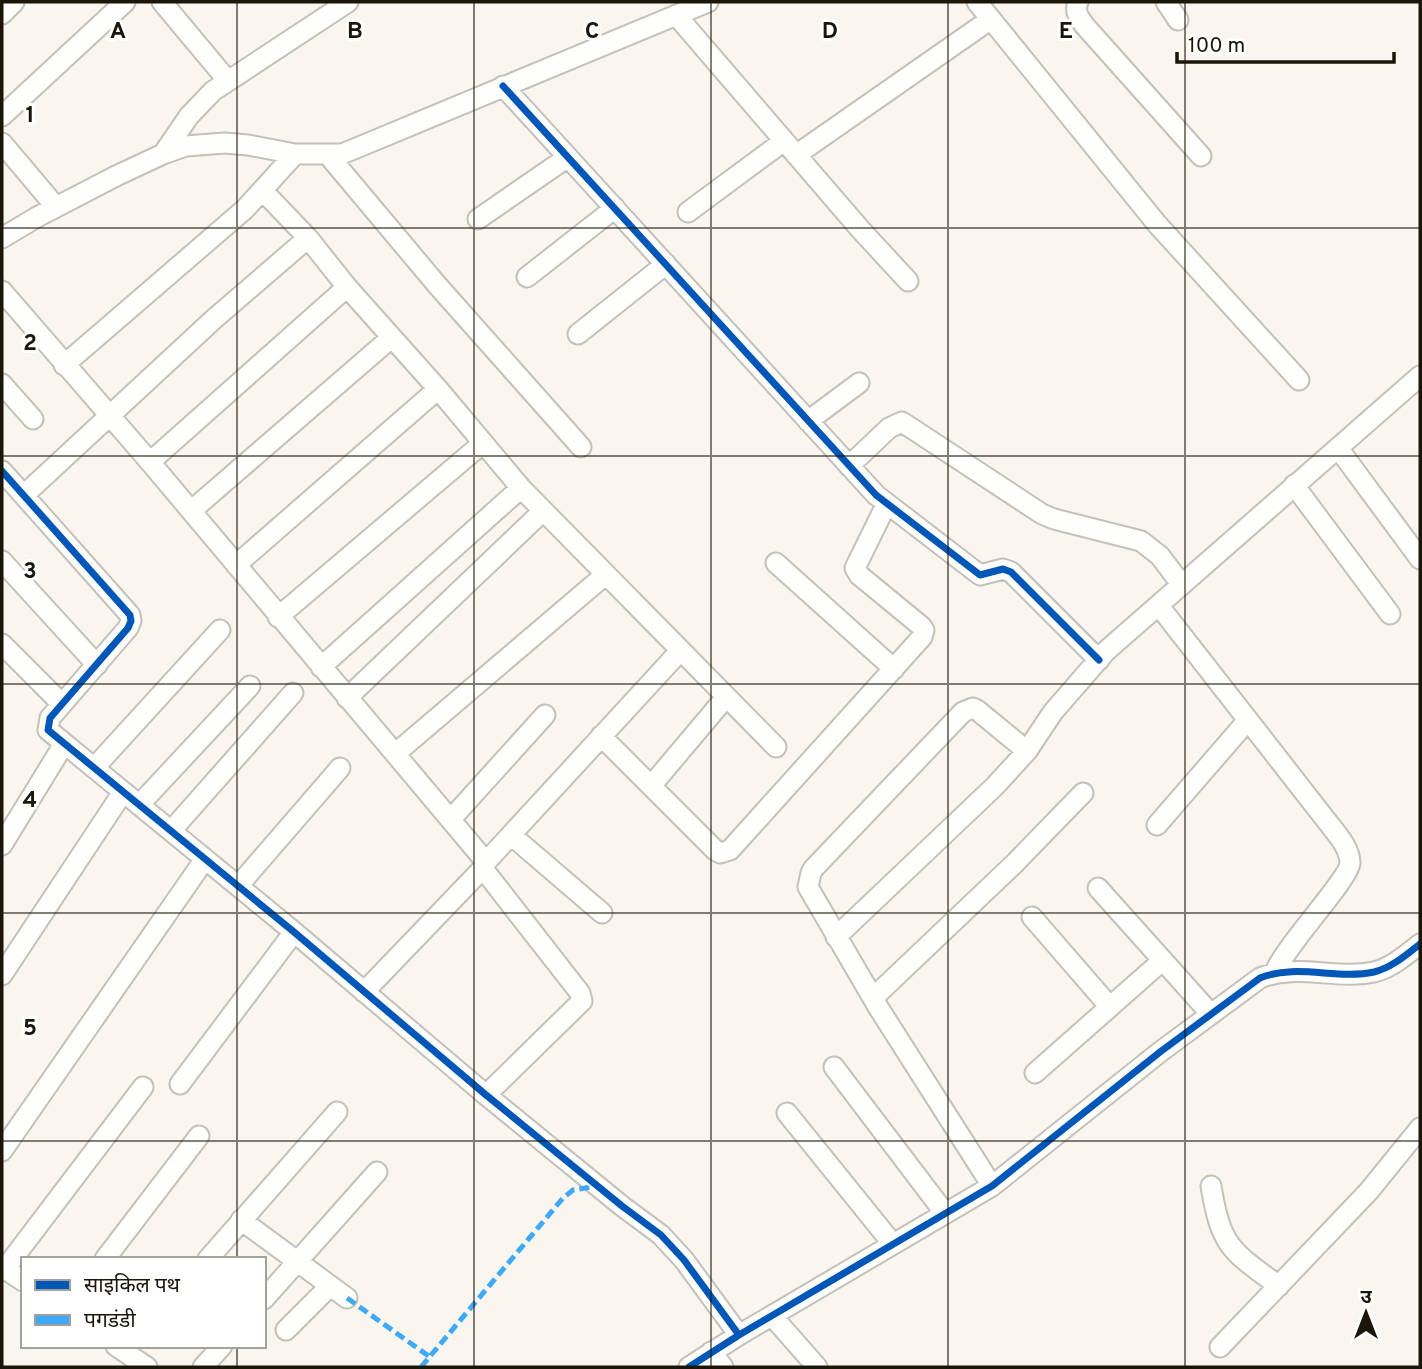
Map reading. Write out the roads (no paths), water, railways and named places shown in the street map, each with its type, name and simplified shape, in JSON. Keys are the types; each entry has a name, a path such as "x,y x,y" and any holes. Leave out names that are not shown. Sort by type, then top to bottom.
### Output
{"street":[{"path":"2,13 14,2"},
{"path":"2,116 125,2"},
{"path":"162,2 228,81"},
{"path":"163,154 198,106 228,81 348,2"},
{"path":"2,238 56,207 163,154 186,146 225,143 295,154 328,155 357,149 708,2"},
{"path":"977,2 1157,224 1298,380"},
{"path":"1078,2 1077,15 1085,26 1201,156"},
{"path":"1166,2 1178,20"},
{"path":"676,15 908,281"},
{"path":"688,212 991,19"},
{"path":"503,86 886,505 936,539 980,575 1003,569 1011,572 1099,660"},
{"path":"2,143 56,207"},
{"path":"64,365 235,218 295,154"},
{"path":"328,155 438,286 581,447"},
{"path":"478,219 568,157"},
{"path":"263,191 308,238 346,287 438,389 542,512 776,747"},
{"path":"527,277 615,208"},
{"path":"24,495 214,319 308,238"},
{"path":"578,334 666,264"},
{"path":"150,462 346,287"},
{"path":"2,291 396,753 486,864 485,870 489,876 582,997 579,1006 486,1096"},
{"path":"191,511 391,338"},
{"path":"836,937 995,786 1027,751 1053,712 1099,660 1181,584 1420,376"},
{"path":"808,421 859,383"},
{"path":"2,384 33,419"},
{"path":"236,565 438,389"},
{"path":"849,466 889,428 902,422 1042,514 1141,541 1150,546 1181,584"},
{"path":"278,617 483,443"},
{"path":"1338,448 1420,559"},
{"path":"2,471 131,615 128,628 47,723 48,730 294,932 486,1096 661,1235 684,1260 739,1335"},
{"path":"1294,485 1390,614"},
{"path":"321,667 521,488"},
{"path":"601,736 715,850 726,853 918,643 925,630 859,575 855,568 886,505"},
{"path":"347,698 542,512"},
{"path":"2,561 97,665"},
{"path":"776,563 894,669"},
{"path":"396,753 605,575"},
{"path":"1159,606 1344,845 1350,863 1348,872 1291,944 1275,972"},
{"path":"94,768 220,630"},
{"path":"2,644 62,705"},
{"path":"364,992 486,864 680,651"},
{"path":"139,805 250,686"},
{"path":"171,831 293,693"},
{"path":"651,786 726,697"},
{"path":"992,1186 873,998 808,887 811,873 963,712 973,708 977,710 1027,751"},
{"path":"450,819 545,715"},
{"path":"1157,825 1248,720"},
{"path":"2,845 64,744"},
{"path":"238,886 340,768"},
{"path":"2,975 123,792"},
{"path":"873,998 1014,864 1083,793"},
{"path":"511,835 602,913"},
{"path":"2,1151 205,859"},
{"path":"1098,888 1210,1013"},
{"path":"1032,917 1110,1007"},
{"path":"180,1084 294,932"},
{"path":"689,1367 717,1360 739,1335 992,1186 1210,1013 1260,978 1275,972 1374,972 1401,959 1420,944"},
{"path":"1035,1073 1163,960"},
{"path":"834,1067 944,1212"},
{"path":"21,1280 4,1268 143,1087"},
{"path":"210,1257 337,1112"},
{"path":"787,1113 892,1244"},
{"path":"1220,1347 1369,1191 1420,1128"},
{"path":"107,1257 200,1136"},
{"path":"266,1297 377,1172"},
{"path":"1211,1186 1216,1218 1231,1248 1279,1286"},
{"path":"241,1220 346,1298"},
{"path":"286,1330 330,1286"},
{"path":"772,1317 817,1367"},
{"path":"203,1367 220,1348"},
{"path":"125,1349 146,1367"}]}
